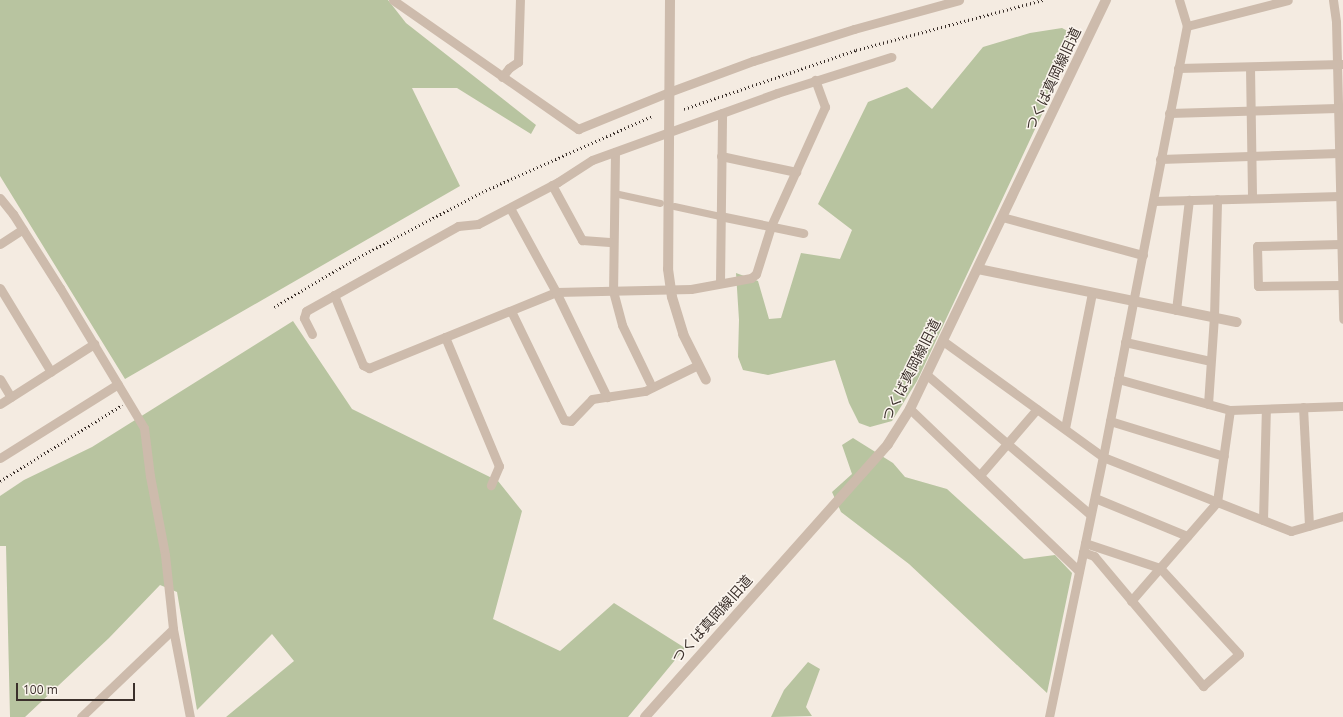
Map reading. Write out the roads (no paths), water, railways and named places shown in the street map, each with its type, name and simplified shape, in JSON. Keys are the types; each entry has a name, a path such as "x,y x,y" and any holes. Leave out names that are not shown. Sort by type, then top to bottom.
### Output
{"street":[{"path":"393,0 578,129 668,92 804,44 959,0"},
{"path":"502,77 509,68 518,62 520,0"},
{"path":"670,0 667,253 670,289 683,334 706,380"},
{"name":"つくば真岡線旧道","path":"645,717 812,527 867,470 888,444 910,409 1106,0"},
{"path":"1049,717 1090,514 1095,498 1187,26 1179,0"},
{"path":"1187,26 1288,0"},
{"path":"1333,0 1339,22 1340,64 1338,153 1341,176 1340,196 1343,319"},
{"path":"312,334 304,318 306,311 458,226 478,224 552,185 592,160 722,112 815,80 891,57"},
{"path":"1178,68 1340,64"},
{"path":"1250,66 1252,198"},
{"path":"334,295 363,365 369,368 556,292 670,289 751,278 756,274 771,226 825,107 815,80"},
{"path":"1169,113 1251,110 1339,103"},
{"path":"720,283 722,112"},
{"path":"615,152 613,291 620,320 650,383"},
{"path":"1160,159 1338,153"},
{"path":"721,156 796,172"},
{"path":"552,185 582,240 613,242"},
{"path":"614,193 660,203"},
{"path":"1153,201 1340,196"},
{"path":"0,198 22,229 94,344 144,428 150,476 165,555 173,630 190,717"},
{"path":"1208,404 1214,317 1217,199"},
{"path":"1176,310 1189,200"},
{"path":"674,206 803,233"},
{"path":"510,208 556,292 607,397"},
{"path":"1002,217 1143,255"},
{"path":"0,244 22,229"},
{"path":"1341,244 1257,246 1258,286 1342,285"},
{"path":"978,269 1092,292 1132,302 1237,322"},
{"path":"0,288 51,372"},
{"path":"1065,428 1092,292"},
{"path":"511,310 564,420 571,421 592,399 645,391 698,365"},
{"path":"445,337 499,466 491,485"},
{"path":"943,341 1103,457 1291,531 1343,516"},
{"path":"1125,342 1210,361"},
{"path":"0,404 94,344"},
{"path":"926,375 1090,514"},
{"path":"0,379 11,397"},
{"path":"1118,379 1230,410 1343,406"},
{"path":"0,458 118,384"},
{"path":"1303,407 1309,526"},
{"path":"910,409 1079,571"},
{"path":"980,475 1037,409"},
{"path":"1263,520 1266,409"},
{"path":"1131,601 1218,502 1230,410"},
{"path":"1110,422 1224,456"},
{"path":"1095,498 1187,536"},
{"path":"1084,548 1160,568 1239,654 1203,686 1094,556 1084,548"},
{"path":"81,717 173,630"}],"railway":[{"path":"684,109 856,50 1043,0"},
{"path":"274,307 355,259 482,192 652,116"},
{"path":"0,481 122,405"}]}
